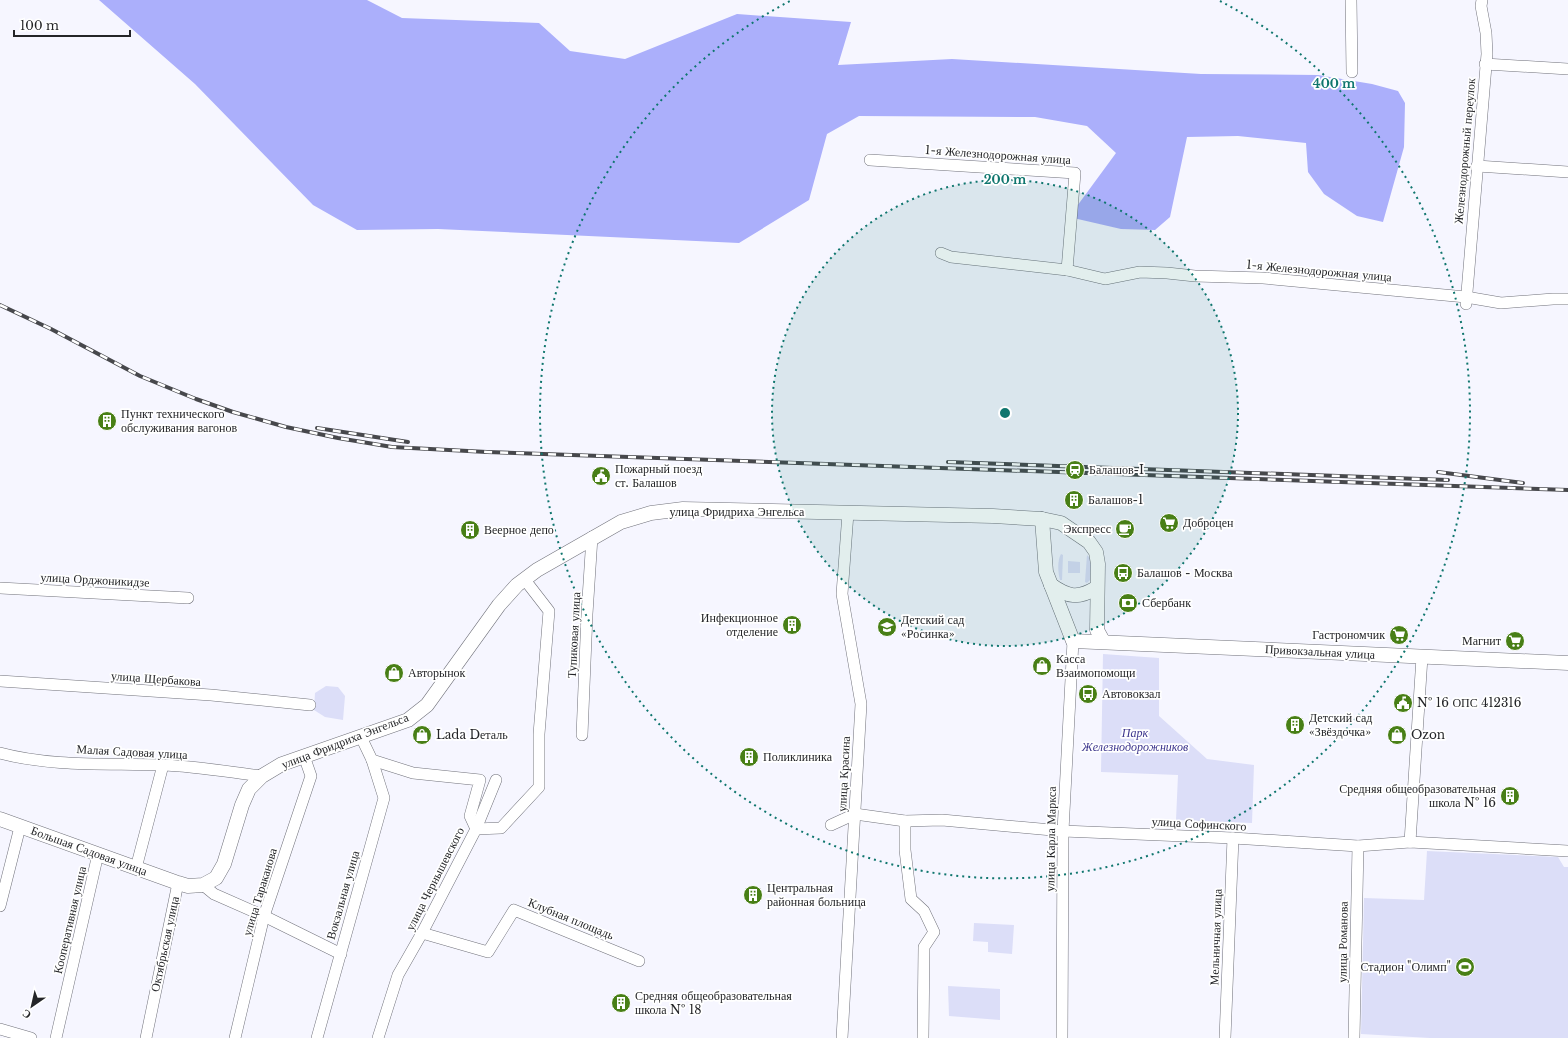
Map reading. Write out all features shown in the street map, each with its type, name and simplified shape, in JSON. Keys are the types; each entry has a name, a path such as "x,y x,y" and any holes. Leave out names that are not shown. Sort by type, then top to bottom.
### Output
{"main road":[{"name":"улица Фридриха Энгельса","path":"262,776 282,764 408,720 427,705 499,605 525,580 537,570 592,537 621,522 651,513 683,509 993,516 1042,519 1061,523 1089,542 1096,552 1098,564 1096,588 1097,630 1103,641"},
{"path":"1042,519 1046,572 1073,641"},
{"path":"1051,585 1064,594 1083,596 1096,588"},
{"name":"Привокзальная улица","path":"1073,641 1103,641 1568,663"},
{"path":"203,885 216,878 224,864 242,805 249,789 262,776"},
{"name":"Большая Садовая улица","path":"0,819 178,883"},
{"name":"Октябрьская улица","path":"178,883 188,886 203,885"}],"street":[{"path":"1351,0 1352,72"},
{"name":"Железнодорожный переулок","path":"1466,301 1485,64 1486,33 1481,6 1482,0"},
{"path":"1485,64 1568,69"},
{"name":"1-я Железнодорожная улица","path":"870,160 1075,173 1068,270"},
{"path":"1477,166 1568,172"},
{"name":"1-я Железнодорожная улица","path":"940,252 951,257 1068,270 1105,279 1140,272 1167,273 1195,276 1263,278 1466,301 1501,303 1568,299"},
{"name":"улица Красина","path":"842,1038 861,704 842,594 848,513"},
{"name":"Тупиковая улица","path":"582,735 592,537"},
{"name":"улица Чернышевского","path":"378,1038 398,976 476,829 501,828 539,787 539,734 549,611 525,580"},
{"name":"улица Орджоникидзе","path":"0,588 188,598"},
{"name":"улица Карла Маркса","path":"1062,1038 1063,831 1073,641"},
{"path":"1410,842 1422,657"},
{"name":"улица Щербакова","path":"0,681 211,695 310,705"},
{"name":"Вокзальная улица","path":"317,1038 384,798 372,760 361,737"},
{"name":"Малая Садовая улица","path":"0,753 13,756 76,763 163,765 262,776"},
{"name":"улица Тараканова","path":"235,1038 264,916 311,776 304,756"},
{"path":"372,760 413,773 480,780 470,816 476,829"},
{"path":"136,868 163,765"},
{"path":"476,829 496,780"},
{"path":"831,825 855,814"},
{"name":"улица Софинского","path":"855,814 905,821 942,820 1063,831 1233,838 1358,846 1410,842 1568,851"},
{"path":"905,821 905,850 911,900 924,911 934,932 924,947 923,1038"},
{"path":"0,906 20,827"},
{"name":"Мельничная улица","path":"1225,1038 1233,838"},
{"name":"улица Романова","path":"1354,1038 1358,846"},
{"name":"Кооперативная улица","path":"56,1038 98,854"},
{"name":"Октябрьская улица","path":"146,1038 178,883"},
{"path":"203,885 214,894 264,916 341,954"},
{"name":"Клубная площадь","path":"422,933 488,952 514,910 639,961"},
{"path":"0,1029 32,1038"}],"green space":[{"path":"1061,554 1063,555 1062,580 1060,580 1058,567"},
{"path":"1087,555 1091,559 1090,580 1087,583 1085,582"},
{"path":"1068,561 1080,562 1080,573 1068,573"},
{"name":"Парк Железнодорожников","path":"1103,654 1159,658 1159,716 1207,759 1254,765 1252,823 1176,820 1178,775 1101,772"},
{"path":"326,686 338,687 345,696 343,720 325,717 314,710 315,693"},
{"name":"Стадион \"Олимп\"","path":"1427,851 1558,857 1564,867 1568,867 1568,1038 1430,1038 1361,1034 1364,898 1424,900"},
{"path":"974,923 1014,925 1012,954 988,952 988,942 973,941"},
{"path":"948,986 1000,989 1000,1020 949,1016"}],"shaded area":[{"path":"99,0 367,0 402,18 539,23 570,51 625,59 737,14 851,22 838,65 952,59 1201,74 1318,75 1372,84 1398,91 1405,103 1404,147 1383,222 1357,216 1324,194 1308,172 1306,143 1238,136 1187,137 1170,217 1155,230 1121,229 1069,217 1116,153 1087,126 1035,117 859,116 827,134 809,200 739,243 438,229 357,230 313,205 195,84"}],"railway":[{"path":"0,305 51,329 140,376 196,399 233,412 286,427 392,447 487,452 1568,490"},
{"path":"317,428 408,442"},
{"path":"948,462 1448,480"},
{"path":"1438,472 1523,483"}],"place":[{"name":"Пункт технического обслуживания вагонов","path":"107,421"},
{"name":"Балашов-I","path":"1075,470"},
{"name":"Пожарный поезд ст. Балашов","path":"601,476"},
{"name":"Балашов-1","path":"1074,500"},
{"name":"Доброцен","path":"1169,523"},
{"name":"Экспресс","path":"1125,529"},
{"name":"Веерное депо","path":"470,530"},
{"name":"Балашов - Москва","path":"1123,573"},
{"name":"Сбербанк","path":"1128,603"},
{"name":"Инфекционное отделение","path":"792,625"},
{"name":"Детский сад «Росинка»","path":"887,627"},
{"name":"Гастрономчик","path":"1399,635"},
{"name":"Магнит","path":"1515,641"},
{"name":"Касса Взаимопомощи","path":"1042,666"},
{"name":"Авторынок","path":"394,673"},
{"name":"Автовокзал","path":"1088,694"},
{"name":"№ 16 ОПС 412316","path":"1403,703"},
{"name":"Детский сад «Звёздочка»","path":"1295,725"},
{"name":"Lada Dеталь","path":"422,735"},
{"name":"Ozon","path":"1397,735"},
{"name":"Поликлиника","path":"749,757"},
{"name":"Средняя общеобразовательная школа № 16","path":"1510,796"},
{"name":"Центральная районная больница","path":"753,895"},
{"name":"Стадион \"Олимп\"","path":"1465,967"},
{"name":"Средняя общеобразовательная школа № 18","path":"621,1003"}]}
